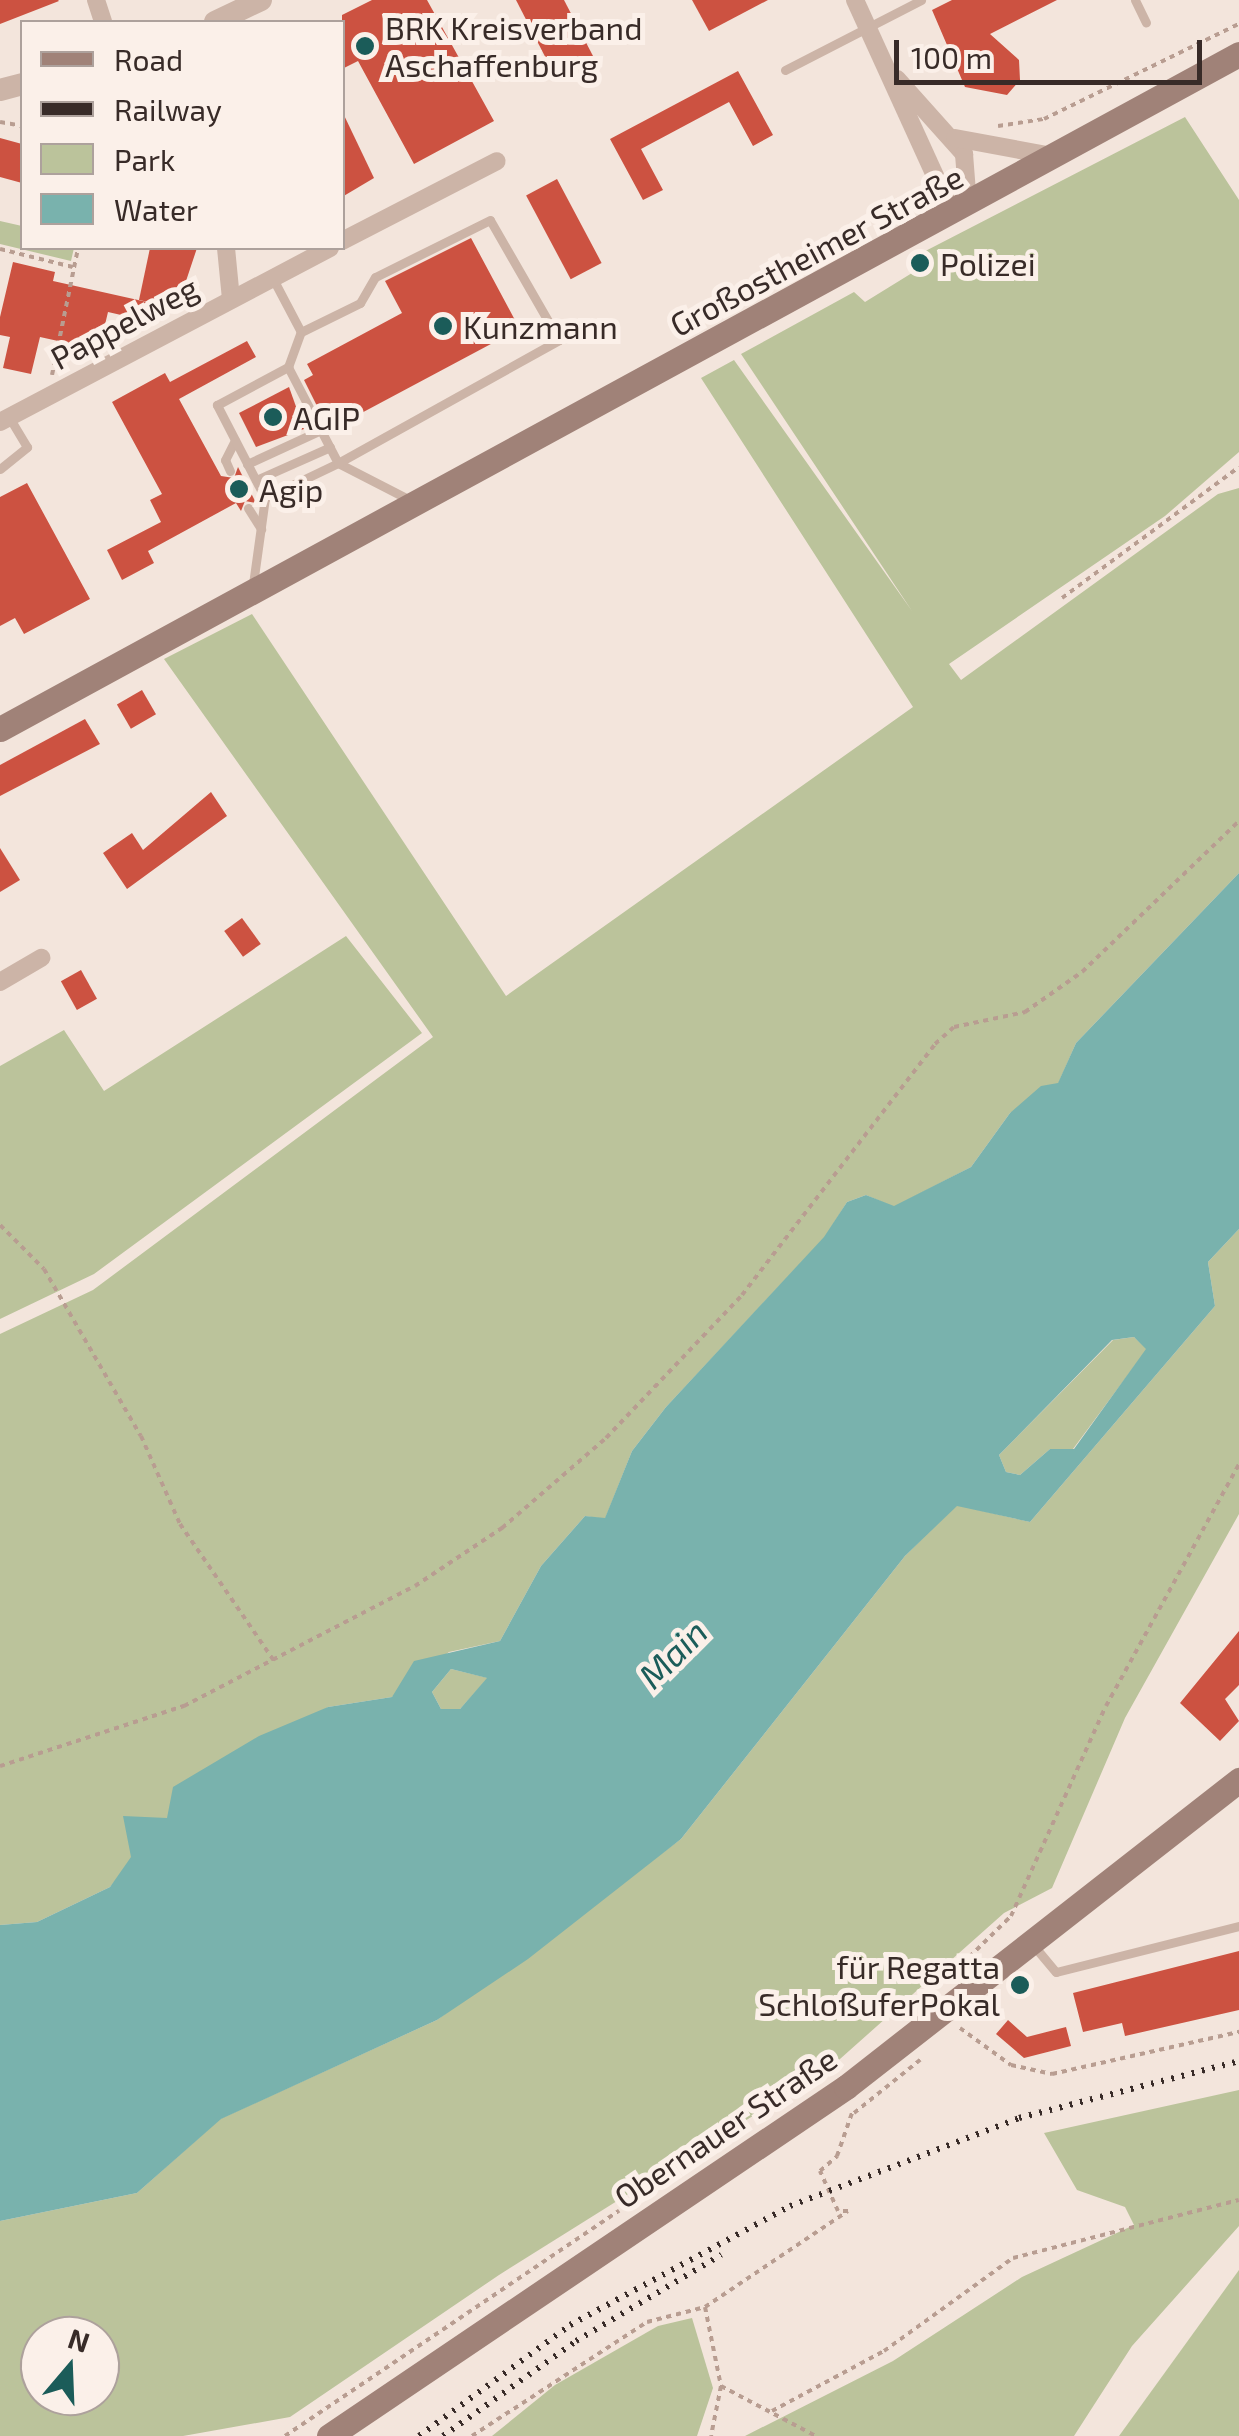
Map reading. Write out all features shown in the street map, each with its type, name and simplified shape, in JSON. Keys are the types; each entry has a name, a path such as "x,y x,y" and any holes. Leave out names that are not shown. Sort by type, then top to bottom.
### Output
{"main road":[{"name":"Großostheimer Straße","path":"0,729 1239,54"},
{"name":"Obernauer Straße","path":"329,2436 846,2087 1028,1940 1239,1780"}],"street":[{"path":"220,20 261,0"},
{"path":"855,0 897,79 921,154 960,209"},
{"path":"897,79 954,138 969,170 960,209"},
{"path":"954,138 992,150 1053,156"},
{"path":"345,239 497,162"},
{"path":"226,250 231,299"},
{"name":"Pappelweg","path":"5,420 326,250"},
{"path":"0,982 41,958"}],"lane":[{"path":"785,70 921,0"},
{"path":"1135,0 1146,22"},
{"path":"252,592 265,498 217,405 288,368 302,332 360,303 375,277 490,220 560,340 338,463 265,498"},
{"path":"272,277 302,332"},
{"path":"288,368 338,463 417,503"},
{"path":"0,468 27,447 5,420"},
{"path":"247,464 321,430"},
{"path":"230,471 225,460 235,440"},
{"path":"256,480 330,447"},
{"path":"248,508 261,529"},
{"path":"1028,1940 1056,1972 1239,1926"}],"path":[{"path":"992,150 998,126 1044,119 1239,24"},
{"path":"0,249 74,267"},
{"path":"47,397 78,250"},
{"path":"1062,598 1239,468"},
{"path":"0,1766 184,1706 274,1661 488,1538 606,1438 742,1295 935,1044 954,1027 1026,1012 1082,972 1239,820"},
{"path":"0,1225 44,1269 141,1436 180,1524 274,1661"},
{"path":"1011,1916 1106,1706 1239,1464"},
{"path":"944,2009 971,2040 1012,2066 1052,2074 1239,2032"},
{"path":"472,2436 647,2322 705,2307 848,2211 838,2211 820,2171 837,2156 854,2113 846,2087"},
{"path":"772,2410 884,2351 1013,2258 1239,2200"},
{"path":"705,2307 721,2386 712,2436"},
{"path":"721,2386 816,2436"}],"green space":[{"path":"1185,117 1239,200 1239,452 1165,516 949,664 961,680 1218,494 1239,488 1239,873 1076,1043 1058,1084 1010,1113 971,1167 894,1207 866,1195 847,1202 825,1237 666,1407 632,1451 605,1519 585,1516 541,1566 500,1641 449,1652 392,1697 328,1707 168,1818 110,1887 37,1922 0,1925 0,1334 93,1290 433,1037 164,659 252,614 506,996 913,707 701,378 734,360 912,611 741,354 854,292 865,302 912,273 908,260"},
{"path":"0,221 20,226 20,249 0,244"},
{"path":"25,250 74,250 71,261"},
{"path":"346,936 422,1033 94,1274 0,1319 0,1066 64,1030 104,1091"},
{"path":"1239,1229 1239,1514 1125,1718 1052,1888 1004,1913 831,2067 499,2275 290,2417 183,2436 0,2436 0,2221 137,2193 220,2119 437,2020 681,1839 905,1556 957,1505 1030,1522 1215,1306 1208,1262"},
{"path":"1134,1337 1147,1349 1073,1449 1050,1449 1020,1475 1006,1472 999,1455 1113,1340"},
{"path":"451,1669 488,1678 460,1709 441,1709 432,1692"},
{"path":"1239,2090 1239,2226 1132,2346 1074,2436 745,2436 893,2361 1022,2277 1134,2225 1125,2207 1077,2190 1044,2133"},
{"path":"1239,2270 1239,2436 1119,2436"},
{"path":"692,2318 713,2388 697,2436 492,2436 555,2385 658,2326"}],"water":[{"name":"Main","path":"1239,873 1239,1229 1208,1262 1215,1306 1030,1522 957,1506 905,1556 681,1839 528,1959 437,2020 221,2119 137,2193 0,2221 0,1925 37,1922 110,1887 131,1857 123,1816 167,1818 173,1787 259,1736 328,1707 392,1697 414,1661 500,1641 541,1566 585,1516 605,1518 632,1451 666,1407 824,1237 847,1202 866,1195 894,1206 971,1167 1010,1113 1041,1086 1058,1083 1076,1043","holes":["1134,1337 1146,1349 1074,1449 1050,1449 1020,1475 1006,1472 999,1455 1112,1340","451,1669 487,1678 460,1709 441,1709 432,1692"]}],"building":[{"path":"0,0 58,0 59,1 0,24"},
{"path":"372,0 427,0 494,121 414,164 358,61 345,68 342,15"},
{"path":"516,0 564,0 593,56 555,76"},
{"path":"692,0 768,0 709,31"},
{"path":"952,0 1057,0 990,34 1019,60 1020,80 1007,95 965,87 932,10"},
{"path":"738,71 773,135 753,146 729,102 641,149 663,190 643,200 610,139"},
{"name":"BRK Kreisverband Aschaffenburg","path":"345,117 374,178 345,195"},
{"path":"0,138 20,143 20,182 0,177"},
{"path":"557,179 602,263 571,279 526,195"},
{"name":"Kunzmann","path":"471,238 516,322 500,330 504,337 339,425 331,409 321,414 304,380 313,375 307,364 402,313 385,281"},
{"path":"150,250 196,250 177,308 139,300"},
{"path":"13,262 55,272 53,281 147,302 143,320 108,312 99,350 40,337 31,374 3,368 10,337 0,335 0,317"},
{"path":"247,341 256,357 179,399 221,476 234,478 238,467 256,503 245,501 241,511 236,503 148,551 154,563 122,580 107,550 161,522 150,500 162,494 112,402 165,373 170,382"},
{"name":"AGIP","path":"289,387 304,429 256,447 239,413"},
{"path":"27,483 90,599 24,634 15,618 0,626 0,497"},
{"path":"142,690 156,714 131,729 117,704"},
{"path":"85,719 100,744 0,796 0,765"},
{"path":"211,792 227,816 127,889 103,853 132,833 143,850"},
{"path":"0,848 20,880 0,892"},
{"path":"242,918 261,944 243,957 224,931"},
{"path":"81,970 97,999 77,1010 61,981"},
{"path":"1239,1631 1239,1685 1225,1699 1239,1721 1220,1741 1180,1703"},
{"path":"1239,1951 1239,2010 1125,2036 1122,2023 1083,2032 1073,1993"},
{"path":"1008,2020 1027,2037 1066,2027 1071,2046 1024,2058 996,2034"}],"railway":[{"path":"419,2436 570,2325 790,2206 1019,2118 1239,2061"},
{"path":"443,2436 576,2341 721,2255"}],"place":[{"name":"BRK Kreisverband Aschaffenburg","path":"365,46"},
{"name":"Polizei","path":"920,263"},
{"name":"Kunzmann","path":"443,326"},
{"name":"AGIP","path":"273,417"},
{"name":"Agip","path":"239,489"},
{"name":"für Regatta SchloßuferPokal","path":"1020,1985"}]}
